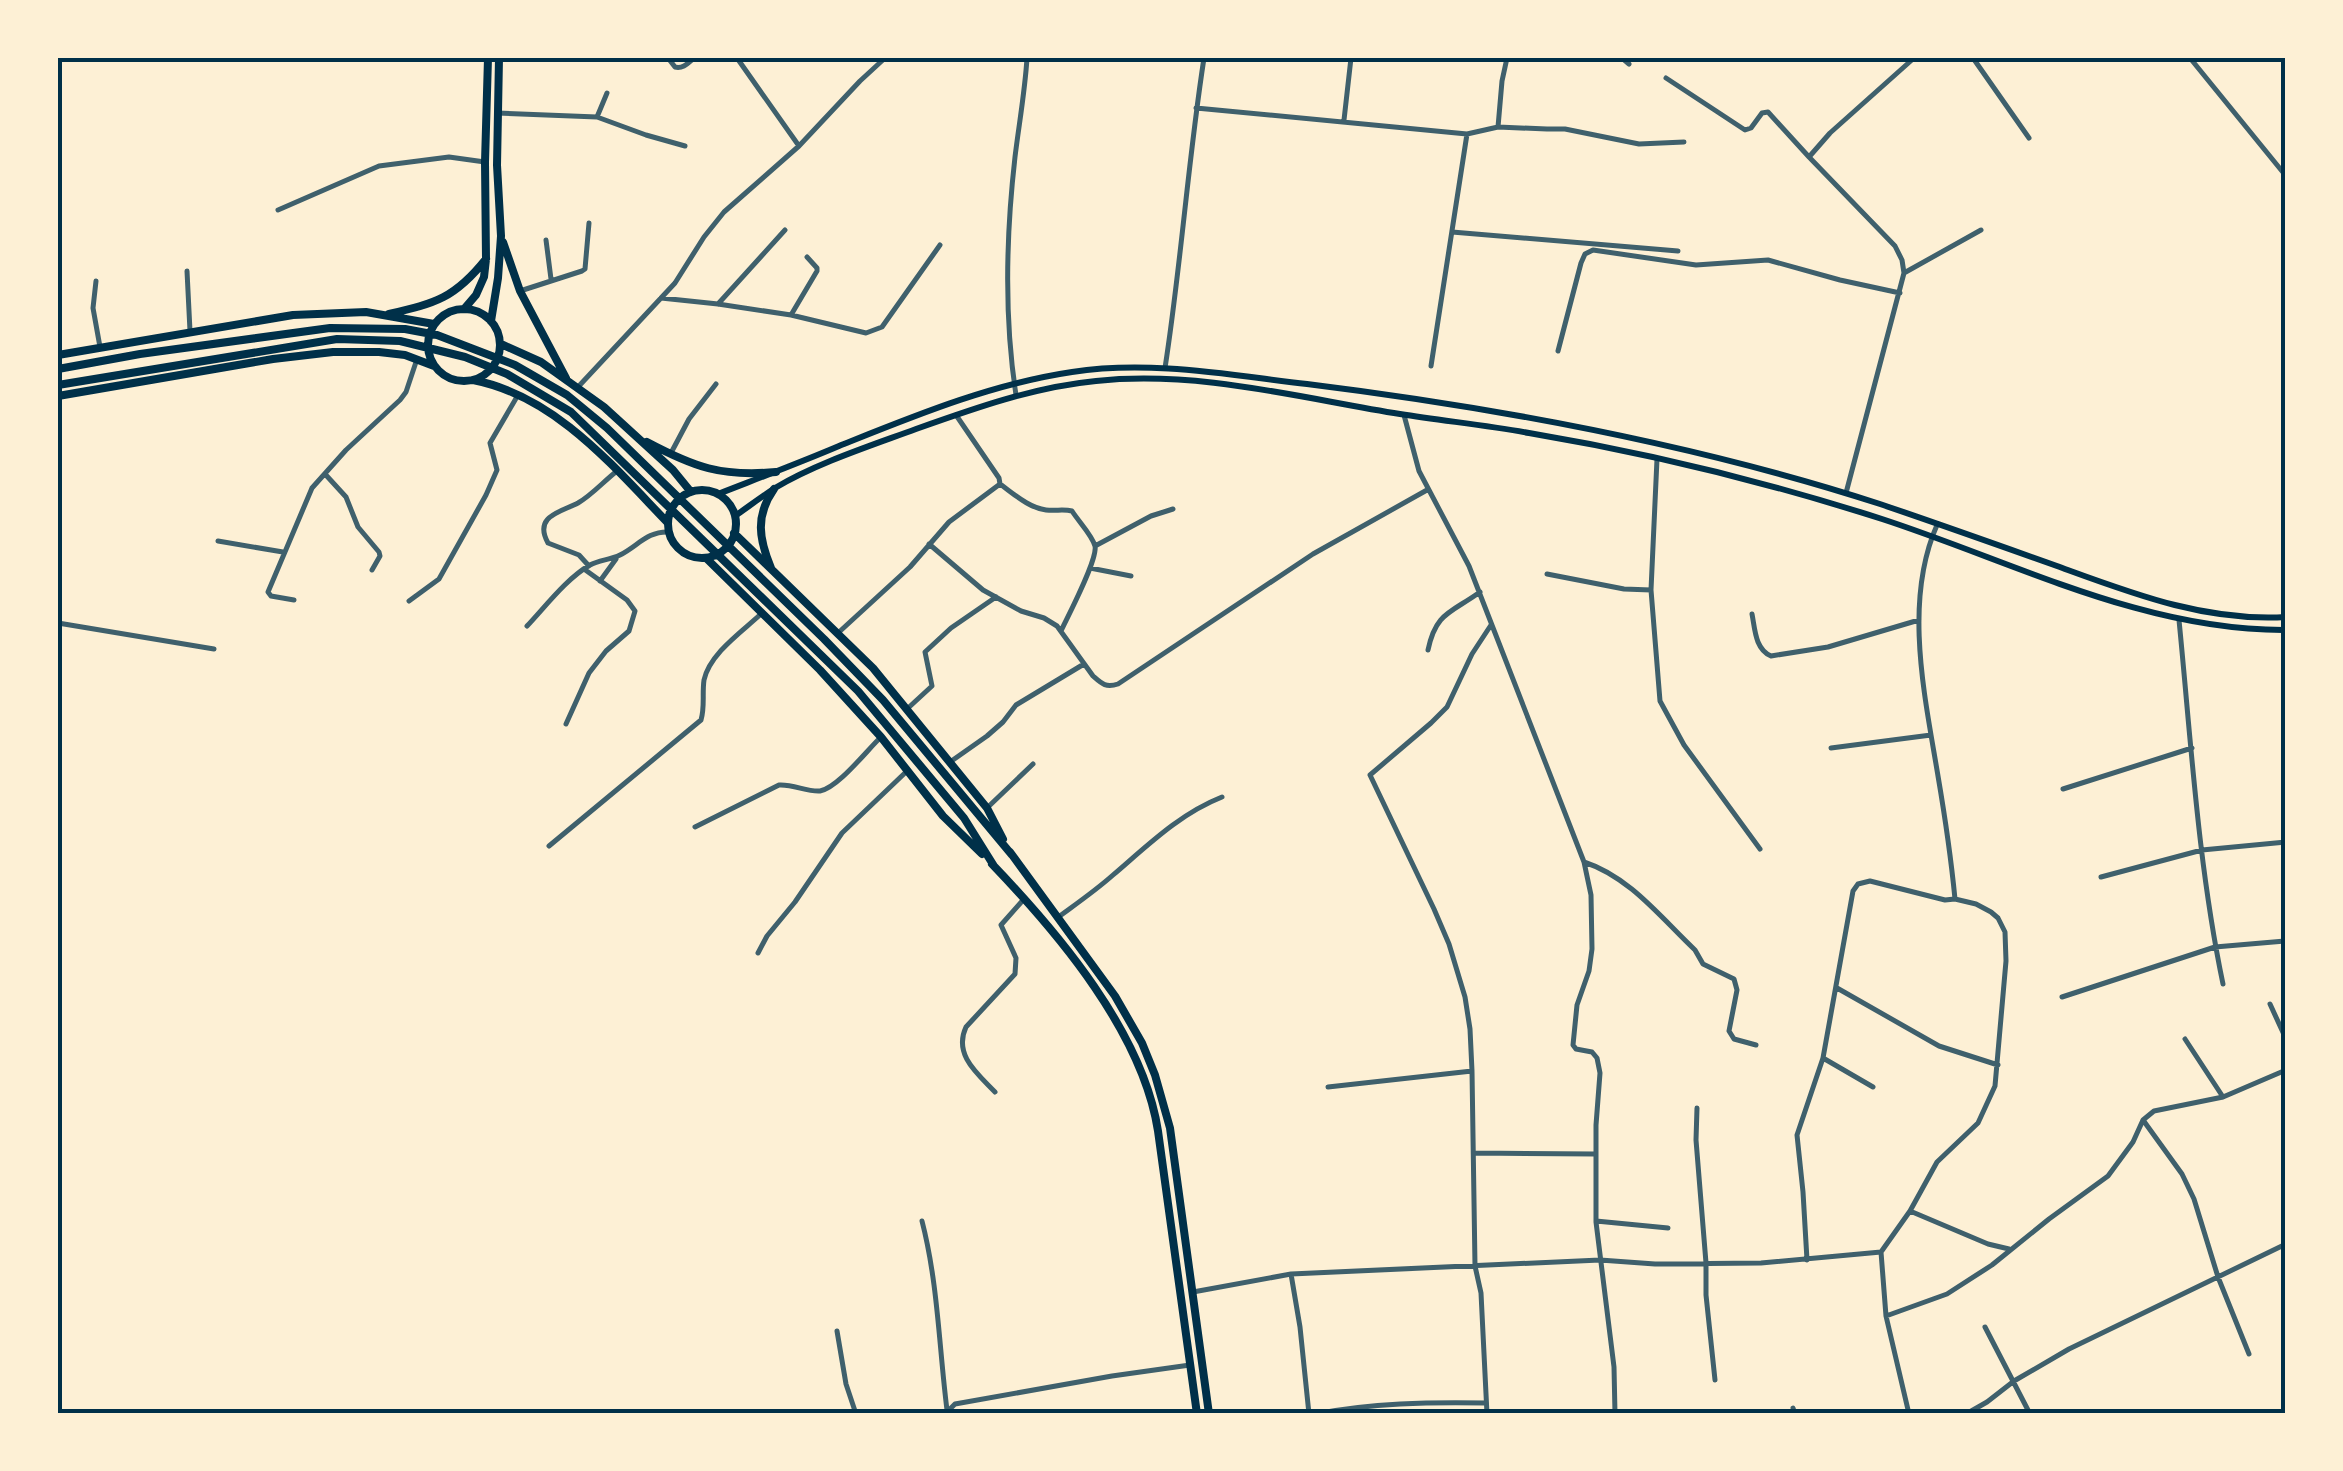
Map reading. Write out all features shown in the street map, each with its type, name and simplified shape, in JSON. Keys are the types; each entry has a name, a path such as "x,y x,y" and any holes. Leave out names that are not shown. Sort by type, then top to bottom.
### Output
{"main road":[{"path":"464,309 484,277 486,259 488,58"},
{"path":"492,321 501,236 496,165 499,58"},
{"path":"501,236 520,290 566,378"},
{"path":"384,316 451,294 466,284 486,259"},
{"path":"474,380 495,365 501,344 498,332 481,313 464,309 451,312 434,324 429,336 434,366 443,375 495,385 558,418 667,522"},
{"path":"58,355 293,315 366,312 434,324"},
{"path":"58,369 330,328 405,329 437,335 515,365 567,395 607,428 883,700 1012,854 1114,996 1142,1043 1170,1128 1209,1414"},
{"path":"58,385 337,339 400,341 465,357 507,374 571,412 805,638 858,692 964,818 994,866"},
{"path":"501,344 541,362 578,387 673,470 690,492"},
{"path":"58,396 333,352 379,352 434,366"},
{"path":"718,494 894,424 1014,383 1096,369 1165,368 1390,394 1570,426 1761,468 1938,523 2192,611 2254,618 2286,617"},
{"path":"735,516 774,489 870,446 1016,395 1094,381 1171,379 1218,383 1530,433 1741,477 1932,536 2075,588 2179,620 2224,628 2286,630"},
{"path":"633,434 691,464 713,470 735,474 776,472"},
{"path":"773,572 762,548 760,526 766,501 774,489"},
{"path":"690,492 718,494 735,516 734,533 725,549 706,558 692,557 680,550 668,532 667,522 674,505 690,492"},
{"path":"734,533 873,668 987,808 1012,854"},
{"path":"706,558 820,670 880,737 944,816 1024,899 1112,1014 1130,1046 1155,1112 1197,1414"}],"street":[{"path":"668,58 678,68 694,58"},
{"path":"737,58 800,146"},
{"path":"578,387 675,283 724,212 800,146 885,58"},
{"path":"1016,395 1009,348 1008,267 1014,160 1027,58"},
{"path":"1165,368 1204,58"},
{"path":"1344,120 1351,58"},
{"path":"1498,127 1506,58"},
{"path":"1622,58 1629,64"},
{"path":"1809,157 1830,133 1914,58"},
{"path":"1973,58 2029,138"},
{"path":"2190,58 2283,167 2286,176"},
{"path":"1666,78 1745,130 1768,112 1895,246 1902,260 1900,293 1846,493"},
{"path":"597,117 608,93"},
{"path":"1196,108 1467,134 1498,127 1565,130 1639,144 1684,142"},
{"path":"498,113 597,117 685,146"},
{"path":"1431,366 1467,134"},
{"path":"278,210 378,166 449,157 485,162"},
{"path":"520,290 585,269 589,224"},
{"path":"718,304 785,230"},
{"path":"1904,272 1981,230"},
{"path":"1452,232 1678,251"},
{"path":"546,240 551,279"},
{"path":"661,298 791,315 866,333 882,327 940,245"},
{"path":"1558,351 1581,263 1585,254 1593,250 1696,265 1768,260 1900,293"},
{"path":"791,315 817,271 807,257"},
{"path":"187,272 190,331"},
{"path":"96,280 94,308 100,348"},
{"path":"294,600 268,592 312,488 400,400 416,360"},
{"path":"670,454 716,384"},
{"path":"409,601 439,579 486,495 498,470 490,443 518,395"},
{"path":"956,414 1000,484 1035,508 1072,511 1094,546 1090,568 1061,631"},
{"path":"1404,415 1427,490 1480,592 1584,862 1591,895 1592,949 1577,1005 1573,1045 1592,1052 1600,1073 1596,1221 1614,1368 1615,1414"},
{"path":"1656,459 1651,590 1660,701 1684,745 1760,849"},
{"path":"566,724 589,673 606,651 630,631 635,611 579,555 548,542 544,528 554,513 580,502 617,471"},
{"path":"325,474 344,493 354,520 379,552 372,570"},
{"path":"838,634 910,566 949,522 1000,484"},
{"path":"929,544 996,597 1044,618 1061,631 1093,676 1105,686 1118,684 1313,554 1427,490"},
{"path":"1094,546 1173,509"},
{"path":"1938,523 1924,577 1920,620 1922,689 1948,833 1955,899"},
{"path":"527,626 587,567 618,556 648,536 668,532"},
{"path":"218,541 283,552"},
{"path":"600,580 618,556"},
{"path":"1090,568 1131,576"},
{"path":"1547,574 1624,589 1651,590"},
{"path":"1428,650 1435,626 1445,614 1480,592"},
{"path":"906,709 932,686 925,652 951,628 996,597"},
{"path":"549,846 701,720 708,668 762,613"},
{"path":"1752,614 1759,645 1771,656 1828,647 1920,620"},
{"path":"2179,620 2202,850 2223,984"},
{"path":"58,623 214,649"},
{"path":"1487,1414 1481,1293 1475,1266 1472,1071 1465,997 1449,944 1370,774 1448,706 1472,654 1492,624"},
{"path":"950,762 987,736 1016,705 1084,664"},
{"path":"1831,748 1931,735"},
{"path":"695,828 780,785 824,789 880,737"},
{"path":"2063,789 2192,748"},
{"path":"987,808 1033,764"},
{"path":"758,952 842,833 907,771"},
{"path":"1056,918 1158,836 1222,796"},
{"path":"2100,877 2202,850 2286,842"},
{"path":"1584,862 1619,878 1695,950 1704,964 1734,978 1737,990 1728,1031 1734,1039 1756,1045"},
{"path":"1807,1260 1796,1135 1823,1058 1853,890 1870,881 1976,904 1998,918 2005,932 1995,1086 1978,1123 1937,1162 1881,1252 1886,1316 1910,1414"},
{"path":"995,1092 971,1068 961,1045 962,1035 1015,974 1016,958 1001,925 1024,899"},
{"path":"2062,997 2215,948 2285,941"},
{"path":"1837,988 1939,1046 1998,1065"},
{"path":"2270,1004 2286,1039"},
{"path":"2185,1038 2223,1096"},
{"path":"1823,1058 1873,1087"},
{"path":"1886,1316 1947,1294 1992,1265 2108,1176 2133,1142 2143,1120 2154,1111 2223,1096 2286,1070"},
{"path":"1328,1087 1472,1071"},
{"path":"1697,1108 1706,1295 1715,1380"},
{"path":"2143,1120 2182,1174 2194,1199 2218,1277 2249,1354"},
{"path":"1474,1153 1595,1154"},
{"path":"1910,1211 1988,1244 2011,1249"},
{"path":"922,1221 939,1322 946,1412"},
{"path":"1596,1221 1668,1228"},
{"path":"1966,1414 2014,1381 2114,1325 2286,1244"},
{"path":"1192,1292 1291,1274 1600,1260 1762,1263 1881,1252"},
{"path":"1291,1274 1312,1414 1347,1407 1423,1402 1486,1403"},
{"path":"1986,1327 2030,1414"},
{"path":"837,1331 846,1384 856,1414"},
{"path":"946,1412 955,1404 1190,1365"}]}
